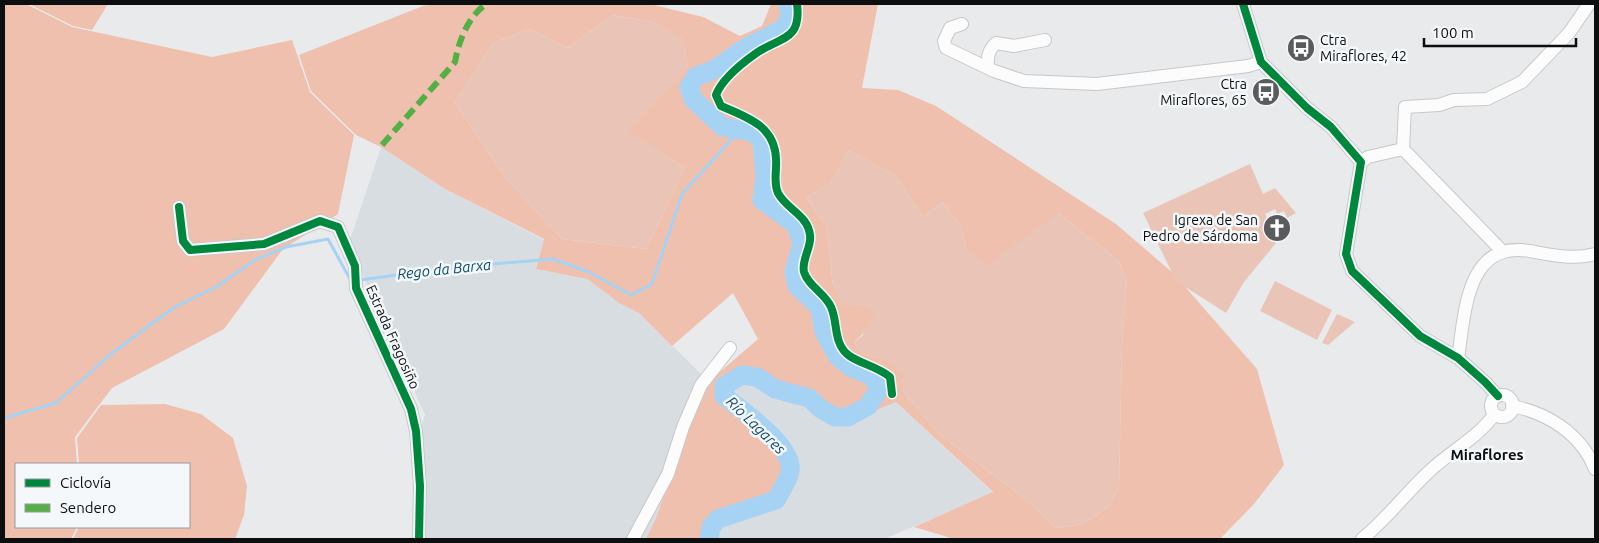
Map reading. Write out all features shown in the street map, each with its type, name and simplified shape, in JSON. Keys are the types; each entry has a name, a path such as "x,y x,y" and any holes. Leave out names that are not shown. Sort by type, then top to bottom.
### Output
{"street":[{"path":"1243,4 1261,62 1307,108 1331,126 1362,162"},
{"path":"1503,252 1403,149 1405,107 1439,105 1454,100 1487,99 1522,82 1569,33 1589,4"},
{"path":"962,24 950,28 944,41 946,48 1024,81 1097,84 1248,66 1261,62"},
{"path":"988,66 989,53 996,43 1014,46 1045,40"},
{"path":"1403,149 1368,157 1362,162 1347,244 1348,263 1358,278 1420,336 1458,358 1498,396 1506,396 1512,406 1532,410 1553,420 1581,446 1594,464"},
{"name":"Estrada Fragosiño","path":"179,207 183,241 190,250 264,244 320,221 338,227 355,266 356,288 411,409 416,431 420,486 419,539"},
{"path":"1458,358 1475,275 1487,261 1513,248 1566,256 1585,257 1595,254"},
{"path":"633,539 668,474 683,427 701,384 730,348"},
{"path":"1494,415 1491,405 1498,396"},
{"path":"1494,415 1507,416 1512,406"},
{"path":"1362,539 1435,466 1486,425 1494,415"}],"shaded area":[{"path":"4,4 26,4 72,27 212,57 292,40 310,92 354,135 338,214 283,249 224,329 112,388 75,437 77,463 15,463 15,528 76,528 71,539 4,539"},
{"path":"29,4 108,4 92,30 73,26"},
{"path":"436,4 650,4 703,17 740,36 762,26 771,4 878,4 862,88 898,90 936,106 1116,224 1173,273 1257,369 1284,465 1254,504 1220,539 954,539 914,527 993,492 896,402 844,423 787,389 772,396 757,386 748,383 738,386 731,390 731,392 774,428 792,451 797,463 796,478 781,505 722,525 717,530 716,539 646,539 657,516 680,447 706,384 758,339 733,293 672,346 639,313 619,303 587,279 536,269 544,239 445,189 381,147 356,135 311,91 299,55 423,6","holes":["613,15 653,22 682,38 688,66 628,131 685,168 646,249 562,239 505,177 455,103 493,43 529,29 567,48","848,150 895,175 923,217 943,202 961,227 967,251 988,265 1058,213 1118,260 1127,280 1122,345 1119,486 1109,507 1083,524 1056,528 1023,497 939,434 904,393 903,375 892,364 887,360 866,355 857,347 855,342 876,319 865,305 844,306 833,285 826,226 806,197 831,183"]},
{"path":"613,15 653,22 682,37 688,66 629,131 685,168 646,249 562,239 505,177 455,103 493,43 529,29 567,48"},
{"path":"381,147 445,189 544,240 536,269 587,279 619,303 639,313 706,379 657,516 646,539 426,539 423,529 421,430 425,415 349,243"},
{"path":"848,150 895,175 923,217 943,202 961,227 967,251 1058,213 1118,260 1127,280 1122,345 1119,486 1109,507 1083,524 1056,528 1023,497 939,434 904,393 902,375 891,364 884,359 866,355 857,347 855,342 863,335 865,305 844,307 833,285 826,226 806,197 831,183"},
{"path":"1250,164 1263,194 1275,188 1296,213 1287,218 1284,211 1277,214 1275,209 1265,214 1276,243 1244,282 1226,313 1176,281 1143,213"},
{"path":"1275,281 1332,310 1317,340 1260,311"},
{"path":"1337,314 1355,322 1328,345 1322,343"},
{"path":"744,382 755,384 772,396 806,404 817,415 834,424 850,424 869,412 895,401 993,493 884,539 716,539 717,530 722,525 781,505 783,437 731,392 731,390"},
{"path":"165,404 201,414 233,438 247,486 244,515 235,539 73,539 78,528 190,528 190,463 79,463 77,438 101,405"}],"waterway":[{"name":"Río Lagares","path":"709,539 711,527 718,519 776,500 790,472 789,462 776,440 724,396 724,386 742,375 757,377 775,389 809,398 821,409 835,417 848,417 868,406 879,389 872,376 852,368 838,357 824,332 820,308 797,286 794,272 802,244 796,225 762,200 765,177 762,140 752,132 723,127 693,99 689,87 696,76 711,71 744,49 786,26 790,15 788,4"},
{"name":"Rego da Barxa","path":"360,280 456,267 553,259 589,272 631,295 652,284 682,194 739,131"},
{"name":"Rego da Barxa","path":"4,418 56,403 111,354 173,308 216,287 255,260 286,247 328,239 351,281"}],"marked path":[{"path":"382,145 455,62 459,45 469,22 486,4"}],"cycle path":[{"path":"797,4 798,16 792,32 744,62 732,72 716,95 721,106 758,124 771,138 776,159 775,181 778,193 786,204 805,222 810,235 803,267 806,277 831,307 838,337 843,349 856,360 890,377 892,394"},
{"path":"1243,4 1261,62 1307,108 1331,127 1361,162 1346,254 1352,271 1420,336 1458,358 1498,396"},
{"path":"179,207 183,241 190,250 264,244 320,221 338,227 355,266 356,288 411,409 416,431 420,486 419,539"}],"place":[{"name":"Ctra Miraflores, 42","path":"1301,48"},
{"name":"Ctra Miraflores, 65","path":"1266,92"},
{"name":"Igrexa de San Pedro de Sárdoma","path":"1277,228"}],"district":[{"name":"Miraflores","path":"1487,454"}]}
